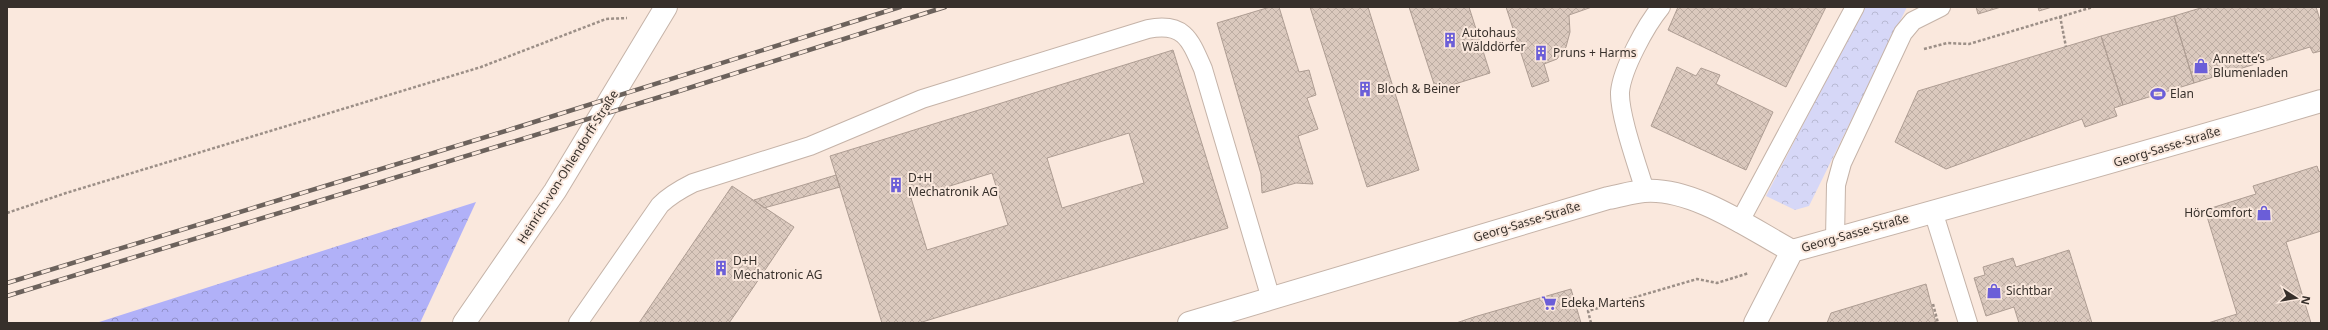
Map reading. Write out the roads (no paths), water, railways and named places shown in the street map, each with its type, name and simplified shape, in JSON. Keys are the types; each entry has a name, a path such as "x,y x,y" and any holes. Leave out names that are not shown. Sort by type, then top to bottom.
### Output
{"street":[{"name":"Heinrich-von-Ohlendorff-Straße","path":"464,323 555,191 662,15"},
{"name":"Georg-Sasse-Straße","path":"1190,323 1608,198 1645,191 1669,194 1698,201 1792,251 1933,211 2110,164 2321,101"},
{"path":"1755,323 1792,251"}],"lane":[{"path":"1645,191 1623,112 1620,93 1624,76 1648,22 1661,7"},
{"path":"1740,223 1855,7"},
{"path":"1835,239 1836,185 1842,163 1894,56 1903,33 1913,22 1942,7"},
{"path":"578,323 660,206 668,197 681,189 713,176 810,146 922,99 1148,29 1164,26 1178,29 1188,40 1203,68 1271,299"},
{"path":"1933,211 1968,323"}],"railway":[{"path":"7,283 515,128 900,7"},
{"path":"7,296 673,93 945,7"}],"place":[{"name":"Autohaus Wälddörfer","path":"1450,40"},
{"name":"Pruns + Harms","path":"1541,53"},
{"name":"Annette’s Blumenladen","path":"2201,66"},
{"name":"Bloch & Beiner","path":"1365,89"},
{"name":"Elan","path":"2158,94"},
{"name":"D+H Mechatronik AG","path":"896,185"},
{"name":"HörComfort","path":"2264,213"},
{"name":"D+H Mechatronic AG","path":"721,268"},
{"name":"Sichtbar","path":"1994,291"},
{"name":"Edeka Martens","path":"1549,303"}]}
